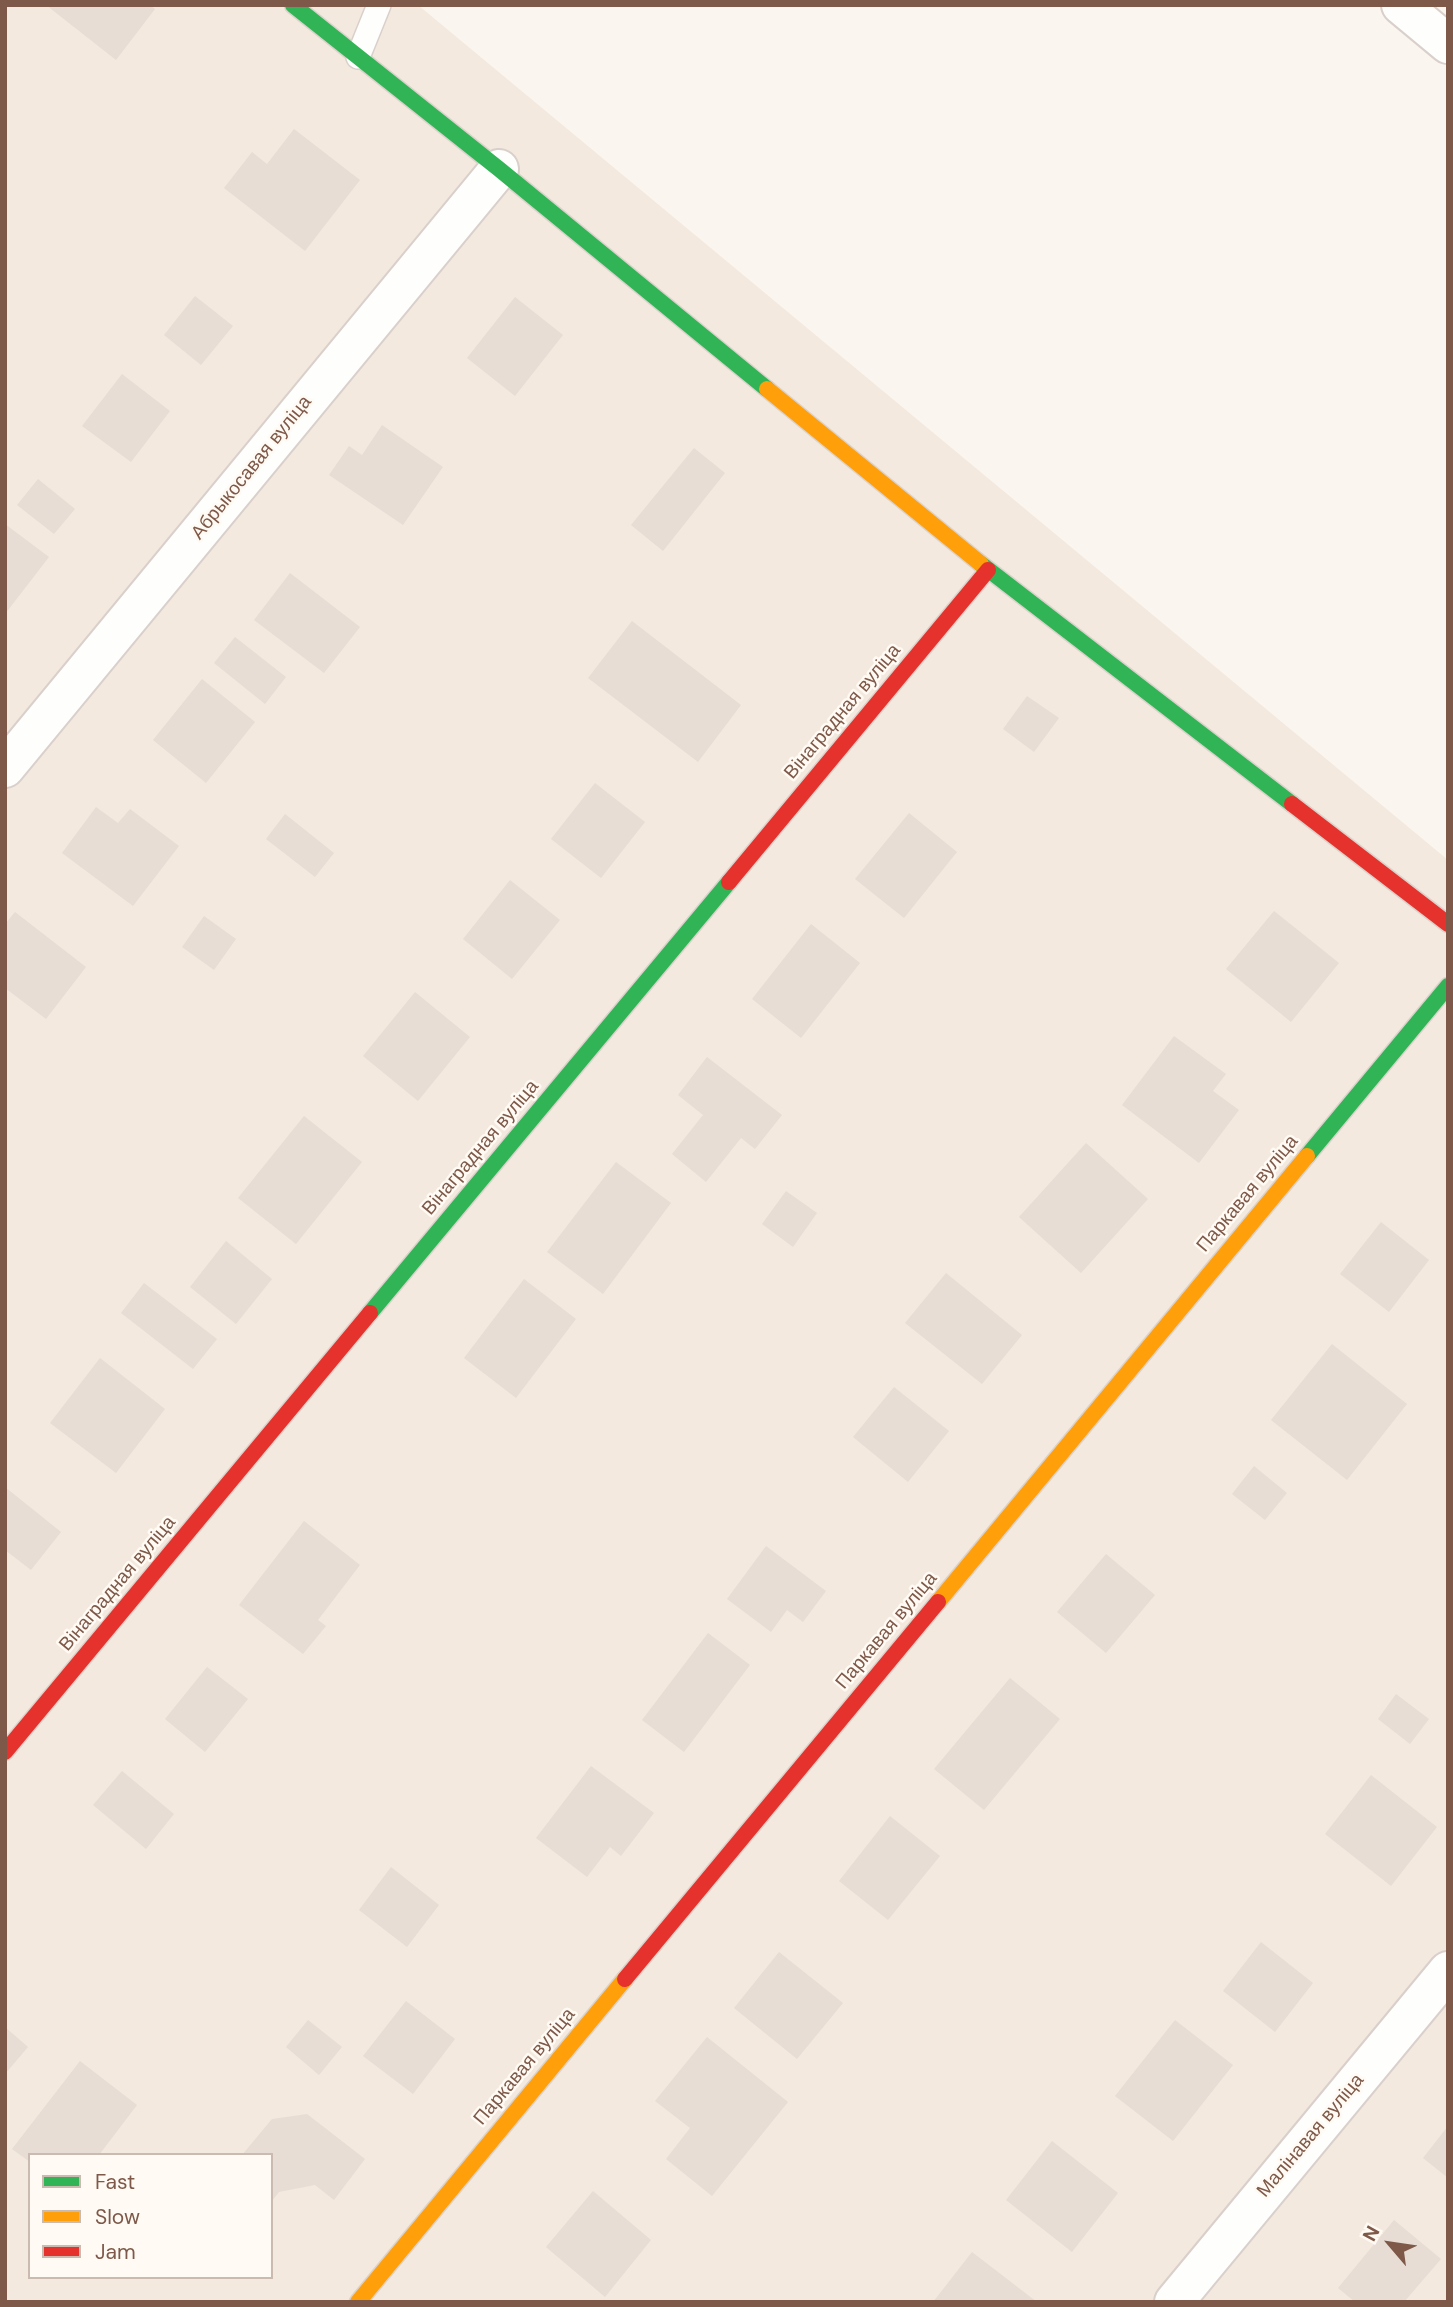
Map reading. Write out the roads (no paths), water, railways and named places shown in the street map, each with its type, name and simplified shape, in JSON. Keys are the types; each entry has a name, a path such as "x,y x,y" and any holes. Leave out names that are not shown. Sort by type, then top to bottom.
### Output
{"street":[{"path":"293,5 499,169 988,570 1448,924"},
{"path":"1401,5 1448,44"},
{"name":"Абрыкосавая вуліца","path":"5,768 499,169"},
{"name":"Вінаградная вуліца","path":"5,1752 988,570"},
{"name":"Паркавая вуліца","path":"358,2302 1448,986"},
{"name":"Малінавая вуліца","path":"1174,2302 1448,1971"}],"lane":[{"path":"358,57 379,5"}]}
